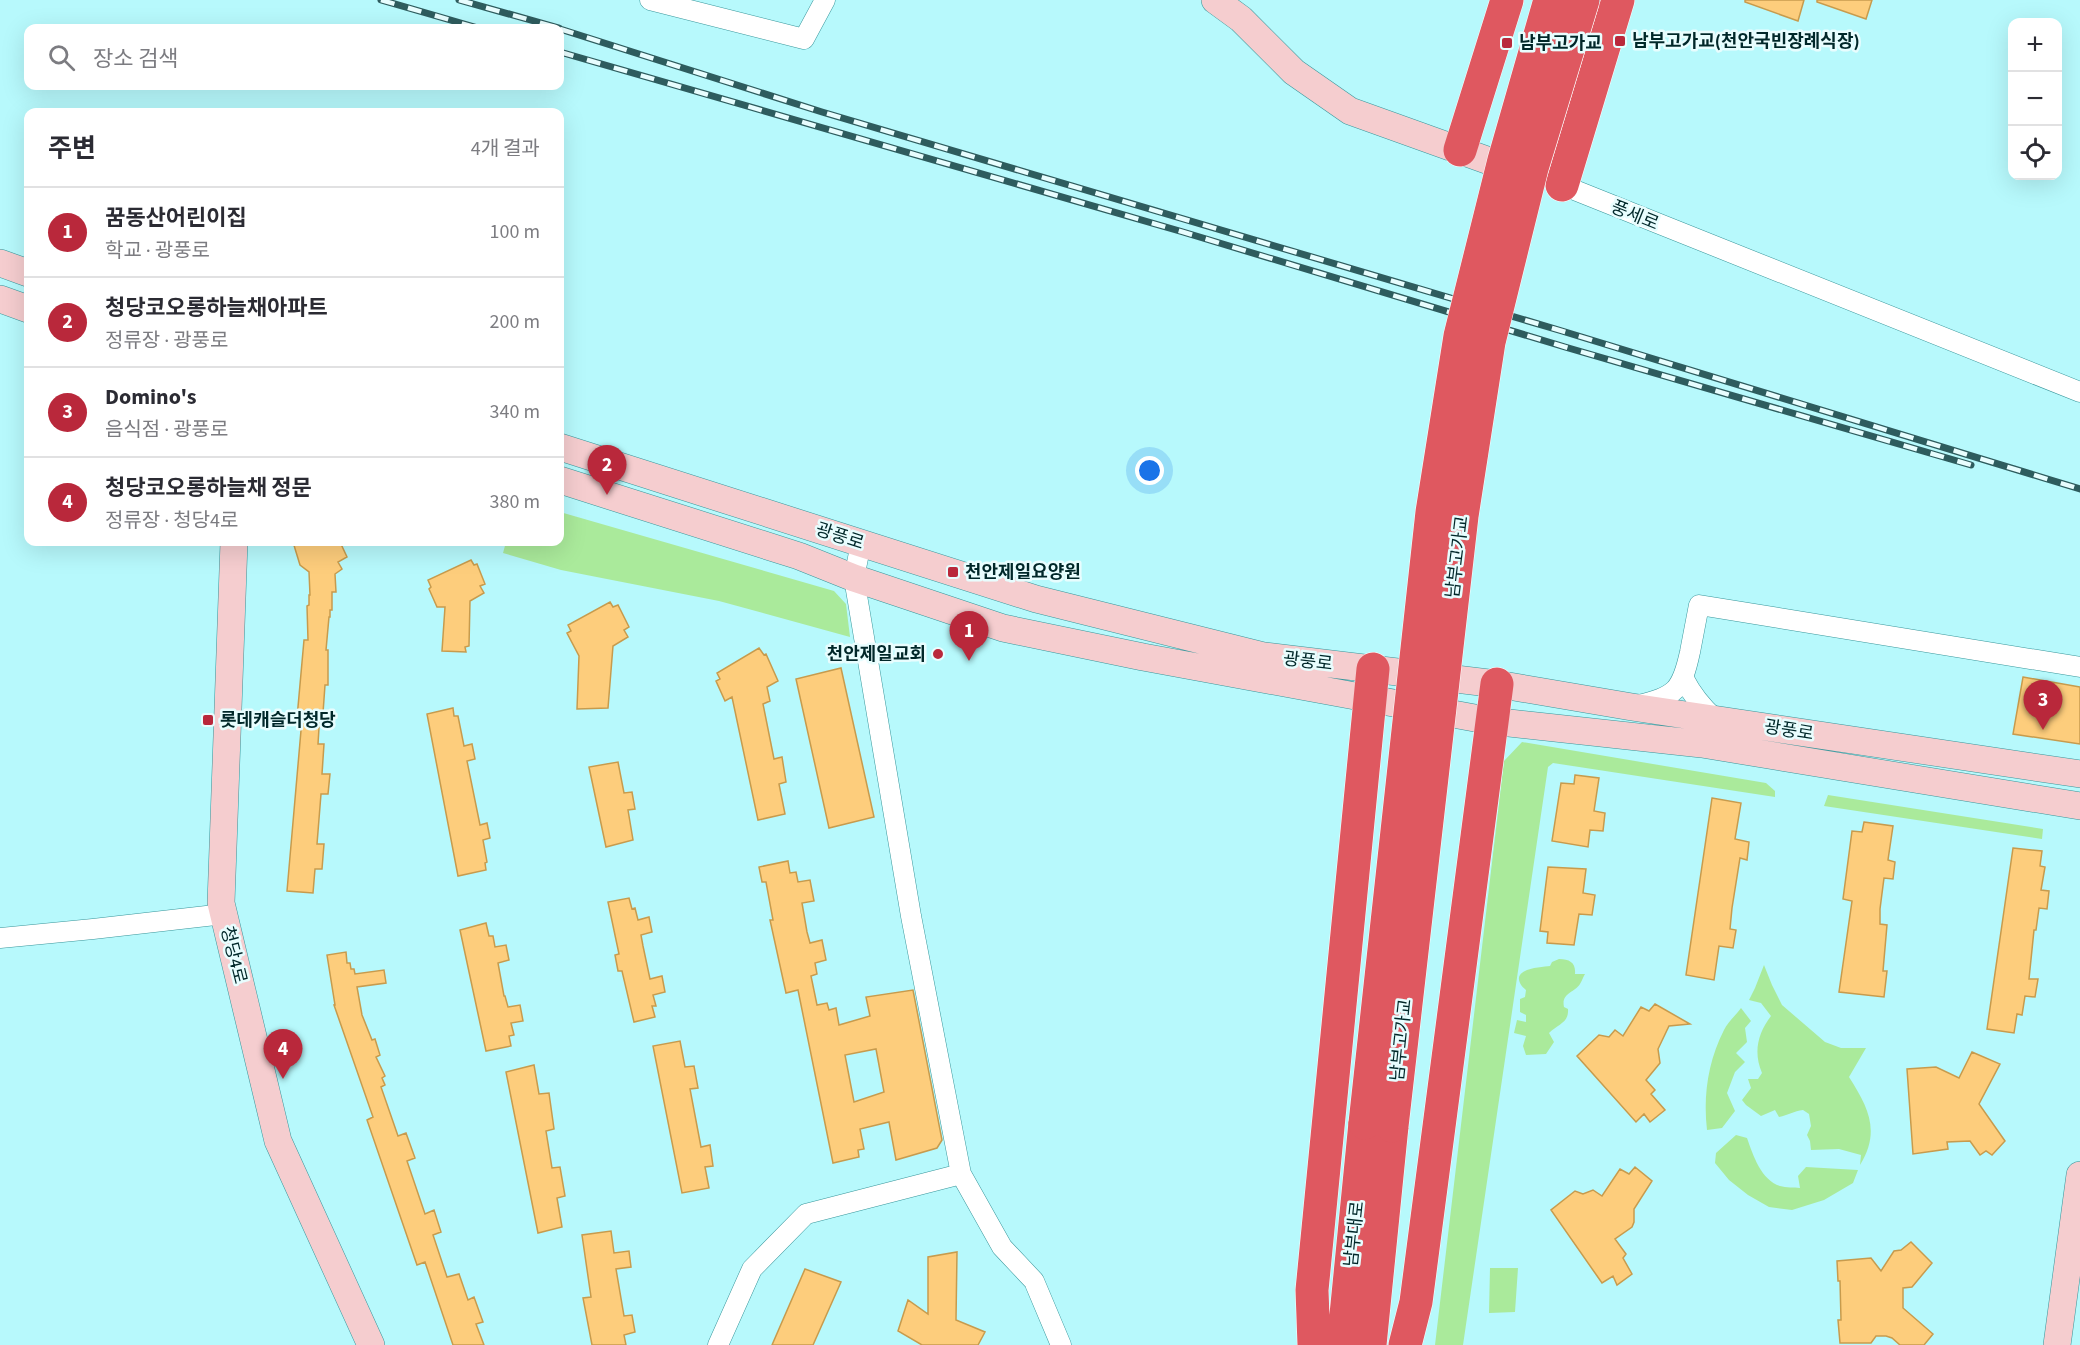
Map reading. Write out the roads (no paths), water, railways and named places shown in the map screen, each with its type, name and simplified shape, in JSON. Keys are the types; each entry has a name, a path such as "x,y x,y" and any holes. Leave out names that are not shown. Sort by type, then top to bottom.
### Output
{"highway":[{"path":"1460,150 1506,0"},
{"name":"남부고가교","path":"1378,1125 1432,512 1460,336 1504,160 1550,0"},
{"name":"남부고가교","path":"1378,1125 1462,516 1489,342 1532,168 1583,0"},
{"path":"1562,185 1618,0"},
{"path":"1314,1345 1312,1290 1372,684"},
{"path":"1405,1345 1416,1302 1497,684"},
{"name":"남부대로","path":"1343,1345 1378,1125"},
{"name":"남부대로","path":"1370,1345 1378,1125"}],"street":[{"path":"650,0 804,39 825,0"},
{"name":"풍세로","path":"1215,0 1241,19 1294,72 1350,111 1512,170 1562,185 2080,392"},
{"path":"0,263 24,272"},
{"path":"0,299 24,308"},
{"name":"광풍로","path":"564,448 1036,598 1372,684 1491,721 1702,744 2080,806"},
{"name":"광풍로","path":"564,481 799,556 854,578 1003,628 1143,657 1372,684 1497,684 1632,707 2080,774"},
{"path":"861,543 854,578 911,916 961,1174 1002,1247 1034,1281 1061,1345"},
{"name":"청당4로","path":"234,546 221,903 278,1141 371,1345"},
{"path":"1632,707 1663,699 1684,679 1699,605 2080,668"},
{"path":"1684,679 1700,705 1715,719"},
{"path":"0,938 224,914"},
{"path":"718,1345 752,1269 806,1214 961,1174"},
{"path":"2057,1345 2080,1175"}],"railway":[{"path":"381,0 464,24"},
{"path":"459,0 545,24"},
{"path":"564,30 822,112 1562,331 2080,489"},
{"path":"564,53 1183,232 1565,347 1971,465"}],"place":[{"name":"남부고가교(천안국빈장례식장)","path":"1620,41"},
{"name":"남부고가교","path":"1507,43"},
{"name":"청당코오롱하늘채아파트","path":"607,495"},
{"name":"천안제일요양원","path":"953,572"},
{"name":"천안제일교회","path":"938,654"},
{"name":"꿈동산어린이집","path":"969,661"},
{"name":"롯데캐슬더청당","path":"208,720"},
{"name":"Domino's","path":"2043,730"},
{"name":"청당코오롱하늘채 정문","path":"283,1079"}]}
